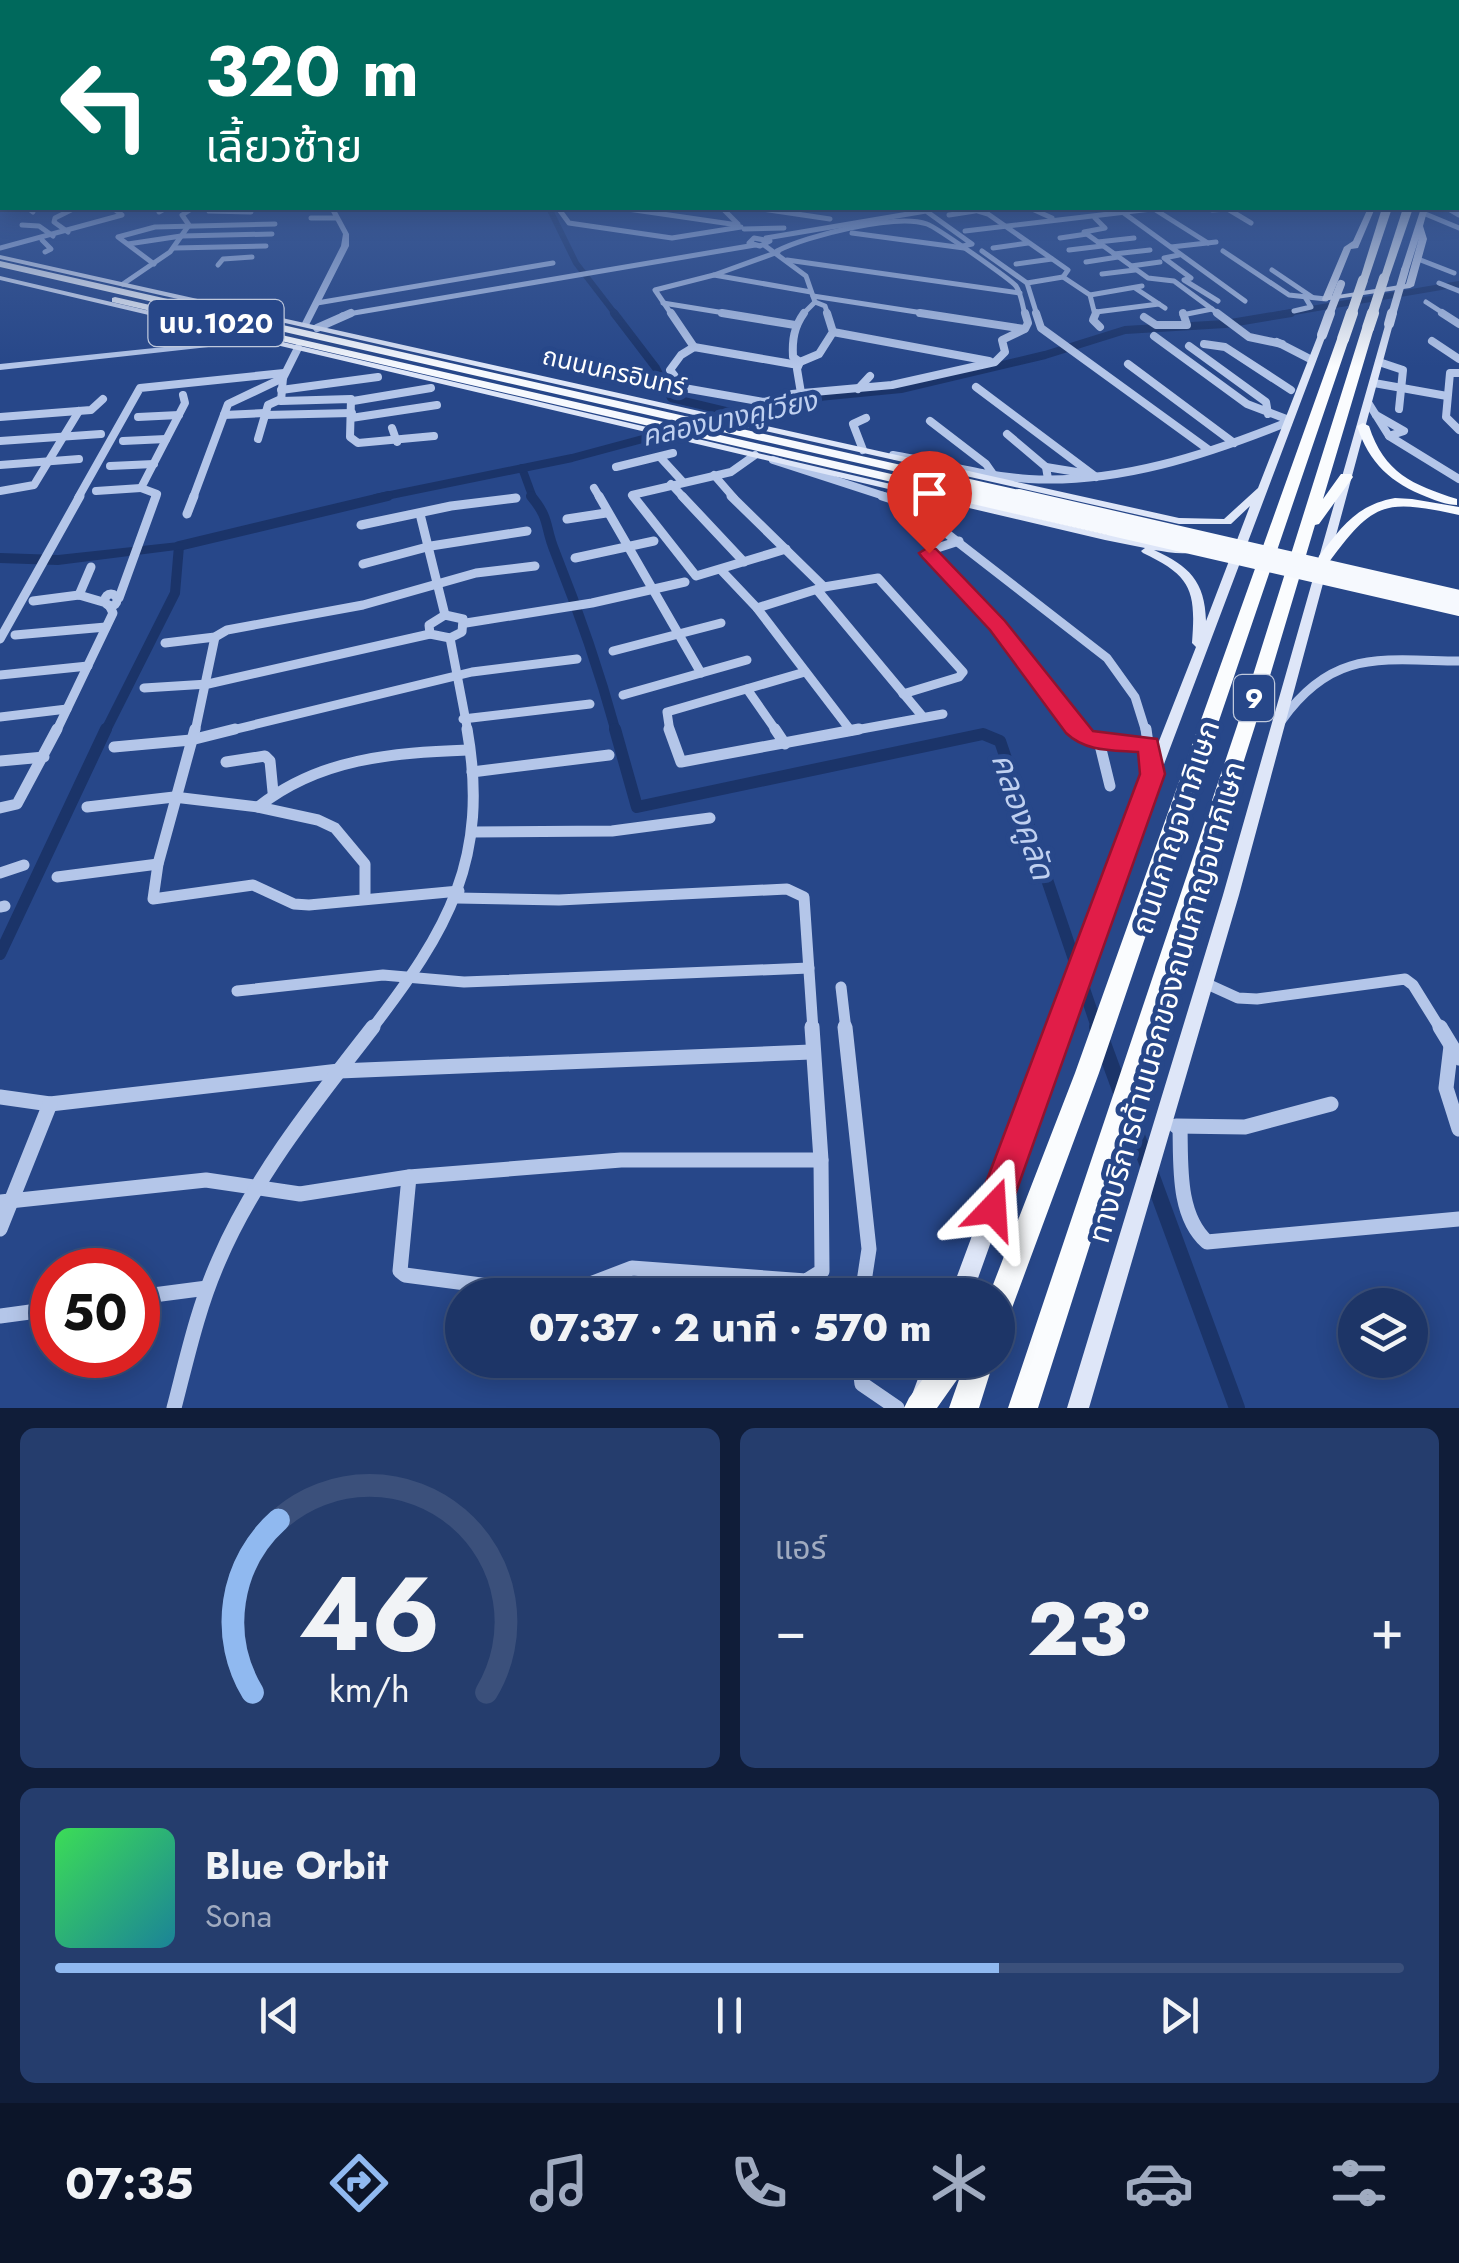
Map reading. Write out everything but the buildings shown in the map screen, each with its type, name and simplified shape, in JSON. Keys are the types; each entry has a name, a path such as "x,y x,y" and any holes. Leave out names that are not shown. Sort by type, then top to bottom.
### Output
{"highway":[{"name":"ถนนกาญจนาภิเษก","path":"1008,1278 1114,998 1377,236"},
{"name":"ถนนกาญจนาภิเษก","path":"1022,1408 1136,1067 1384,278 1404,236"},
{"path":"1308,527 1346,477"},
{"path":"918,1408 940,1378"},
{"path":"964,1408 974,1378"}],"main road":[{"path":"967,1278 1152,774 1265,487 1289,421 1295,392 1312,360 1359,236"},
{"name":"ทางบริการด้านนอกของถนนกาญจนาภิเษก","path":"1078,1408 1144,1190 1167,1129 1346,477 1372,410 1379,362 1417,236"},
{"path":"1326,299 1406,288 1423,236"},
{"path":"1326,299 1348,247 1356,242"},
{"name":"ถนนนครอินทร์","path":"0,259 1179,522 1227,522 1265,487"},
{"name":"ถนนนครอินทร์","path":"0,259 726,428 935,488 1459,609"},
{"name":"ถนนนครอินทร์","path":"0,276 910,492"},
{"name":"ถนนนครอินทร์","path":"0,276 714,437 963,483 1459,597"},
{"path":"340,332 395,353"},
{"path":"369,364 432,372"},
{"path":"1363,426 1372,453 1384,469 1404,482 1459,504"},
{"path":"800,451 913,462"},
{"path":"800,451 910,492"},
{"name":"นบ.1020","path":"910,492 1174,550 1199,546 1202,541 1198,532 1179,522"},
{"path":"1324,559 1358,515 1378,503 1412,502 1459,511"},
{"name":"นบ.1020","path":"1105,537 1170,562 1196,586 1201,606 1197,659"},
{"path":"918,1408 929,1378"}],"street":[{"path":"0,248 53,236"},
{"path":"123,236 118,237 154,264"},
{"path":"124,284 174,248 181,236"},
{"path":"128,244 194,236"},
{"path":"305,325 345,246 346,236"},
{"path":"656,236 685,236"},
{"path":"753,236 778,252 806,276 813,297 826,306 832,332 819,354 799,363 694,346 654,292 662,286 714,276 778,252 811,236"},
{"path":"317,328 330,320 365,313 788,236"},
{"path":"896,236 963,247 972,244 961,236"},
{"path":"694,346 670,367 684,388 760,402 801,393 858,389 995,362 1005,352 1002,340 1025,329 1028,323 1020,293 944,236"},
{"path":"1019,236 1068,270 1064,277"},
{"path":"1060,238 1075,236"},
{"path":"1089,236 1148,278 1174,281 1216,305"},
{"path":"1155,236 1246,301"},
{"path":"1171,247 1212,243 1200,236"},
{"path":"1069,250 1134,238"},
{"path":"42,240 51,249 45,252"},
{"path":"993,248 1029,242"},
{"path":"247,265 256,246"},
{"path":"174,248 266,246"},
{"path":"1086,262 1150,250"},
{"path":"982,251 1027,282 1039,326 1209,450"},
{"path":"1223,251 1286,294 1326,299"},
{"path":"1179,255 1164,258 1191,277 1184,280 1216,305 1228,320 1257,340 1282,344 1312,360"},
{"path":"218,265 223,259 252,257"},
{"path":"1016,264 1053,259"},
{"path":"1418,259 1454,273"},
{"path":"786,260 1020,293"},
{"path":"317,302 553,262"},
{"path":"1102,274 1160,262"},
{"path":"1272,270 1309,297 1312,308 1294,311"},
{"path":"714,276 813,297 842,298 1025,329"},
{"path":"1027,282 1064,277 1090,295 1096,312 1093,320 1100,327"},
{"path":"1090,295 1139,287 1162,306 1096,312"},
{"path":"801,393 799,363 793,356 795,325 813,297"},
{"path":"1426,302 1459,324"},
{"path":"662,303 795,325"},
{"path":"1144,316 1156,325 1187,325 1180,313 1216,305"},
{"path":"832,332 995,362"},
{"path":"1154,336 1246,404 1289,421"},
{"path":"0,367 260,339"},
{"path":"1432,341 1459,359"},
{"path":"1204,344 1225,346 1295,392"},
{"path":"1189,346 1266,402 1268,414"},
{"path":"279,400 284,376 298,348"},
{"path":"1379,362 1403,370 1399,409"},
{"path":"1128,364 1234,442"},
{"path":"1459,373 1450,374 1446,417 1459,430"},
{"path":"0,639 28,598 56,538 140,388 284,376"},
{"path":"187,514 228,404 284,376"},
{"path":"858,389 870,376"},
{"path":"281,390 378,377"},
{"path":"190,381 176,394 183,395 202,380"},
{"path":"1374,383 1459,394"},
{"path":"976,387 1095,477"},
{"path":"258,439 270,404 279,400 353,401 430,388"},
{"path":"1266,402 1280,391 1295,392"},
{"path":"141,488 186,400 183,395"},
{"path":"0,417 94,409 102,398"},
{"path":"353,401 353,440 398,442 434,436"},
{"path":"224,415 351,415 437,405"},
{"path":"1372,410 1389,436 1459,479"},
{"path":"1372,410 1404,431 1389,436"},
{"path":"0,491 34,485 79,411"},
{"path":"138,417 179,415"},
{"path":"1446,417 1459,420"},
{"path":"866,418 853,424 868,451 1048,480 1095,477 1209,450 1289,421"},
{"path":"930,421 986,464 993,474"},
{"path":"392,428 398,442"},
{"path":"0,441 100,434"},
{"path":"1007,434 1046,467 1083,471 1095,477"},
{"path":"124,441 166,439"},
{"path":"616,467 674,453"},
{"path":"755,455 741,467 632,495 695,576 786,549"},
{"path":"660,457 676,482 744,562"},
{"path":"0,465 79,459"},
{"path":"773,460 896,498 922,512 1124,674 1142,707 1152,774"},
{"path":"110,466 154,464"},
{"path":"1046,467 1048,480"},
{"path":"714,474 821,589 923,718"},
{"path":"96,492 141,488 157,494 126,582 110,601"},
{"path":"594,488 700,673"},
{"path":"361,525 516,498"},
{"path":"567,520 606,513"},
{"path":"420,514 431,546 444,616"},
{"path":"363,564 431,546 526,531"},
{"path":"575,558 654,541"},
{"path":"959,541 931,550 929,555 998,626 1074,728 1099,741 1149,745"},
{"path":"79,596 91,566"},
{"path":"165,643 216,638 227,630 363,605 436,583 535,566"},
{"path":"721,570 757,608 851,732"},
{"path":"757,608 821,589 878,578 963,672 903,694"},
{"path":"430,634 429,626 444,616 458,616 466,623 592,603 685,582"},
{"path":"28,598 79,596 110,601"},
{"path":"0,808 17,804 44,756 106,627 112,612 110,601"},
{"path":"144,688 208,684 430,634 450,638 462,632 466,623"},
{"path":"613,650 721,624"},
{"path":"16,635 106,627"},
{"path":"216,638 208,684 158,864 152,895 158,901 246,885 294,904 458,894 559,900 792,890 804,897 821,1160 822,1272 806,1281 632,1268 572,1291 504,1288 405,1275 400,1271 409,1178"},
{"path":"174,1408 207,1288 240,1217 339,1072 412,976 458,894 474,832 472,772 450,638"},
{"path":"114,747 191,740 455,676 577,658"},
{"path":"623,695 748,660"},
{"path":"1280,722 1309,685 1344,668 1394,661 1459,661"},
{"path":"0,675 88,666"},
{"path":"805,672 668,712 665,717 681,762 943,714"},
{"path":"747,689 785,744"},
{"path":"463,719 590,704"},
{"path":"0,717 67,710"},
{"path":"1099,741 1110,786"},
{"path":"258,807 292,780 350,761 413,752 468,750"},
{"path":"472,772 609,755"},
{"path":"0,761 44,756"},
{"path":"226,762 266,756 273,792"},
{"path":"87,807 174,797 258,807 318,820 335,828 365,864 366,899"},
{"path":"474,832 612,831 710,818"},
{"path":"0,873 24,864"},
{"path":"57,876 158,864"},
{"path":"236,991 383,975 464,982 809,968"},
{"path":"1205,982 1238,998 1257,1000 1405,979 1416,989 1455,1052 1446,1063 1446,1090 1459,1129"},
{"path":"842,987 869,1249 865,1278"},
{"path":"0,1097 50,1104 339,1072 812,1052"},
{"path":"0,1230 5,1202 50,1104"},
{"path":"1331,1104 1270,1124 1167,1129 1196,1232 1207,1242 1459,1219"},
{"path":"5,1202 206,1180 300,1194 409,1178 620,1160 821,1160"},
{"path":"160,1295 207,1288"},
{"path":"0,1316 30,1312"},
{"path":"861,1378 862,1384 897,1408"}],"waterway":[{"path":"563,236 576,263 616,315"},
{"name":"คลองบางคูเวียง","path":"1276,315 1459,284"},
{"path":"614,313 656,368 671,398 734,413"},
{"name":"คลองบางคูเวียง","path":"522,468 788,400 901,389 1045,355 1125,330 1225,324 1291,313"},
{"name":"คลองบางคูเวียง","path":"376,498 522,468"},
{"name":"คลองคูลัด","path":"522,468 533,498"},
{"name":"คลองบางคูเวียง","path":"105,732 175,593 179,546 388,496"},
{"name":"คลองคูลัด","path":"531,496 544,517 616,732"},
{"name":"คลองบางคูเวียง","path":"0,558 58,560 179,546"},
{"path":"0,954 106,729"},
{"name":"คลองคูลัด","path":"615,729 637,807 983,734 1000,741 1098,1030"},
{"name":"คลองคูลัด","path":"1097,1027 1237,1408"}],"route":[{"path":"929,553 998,626 1074,728 1099,741 1149,745 1152,774 993,1209"}]}
